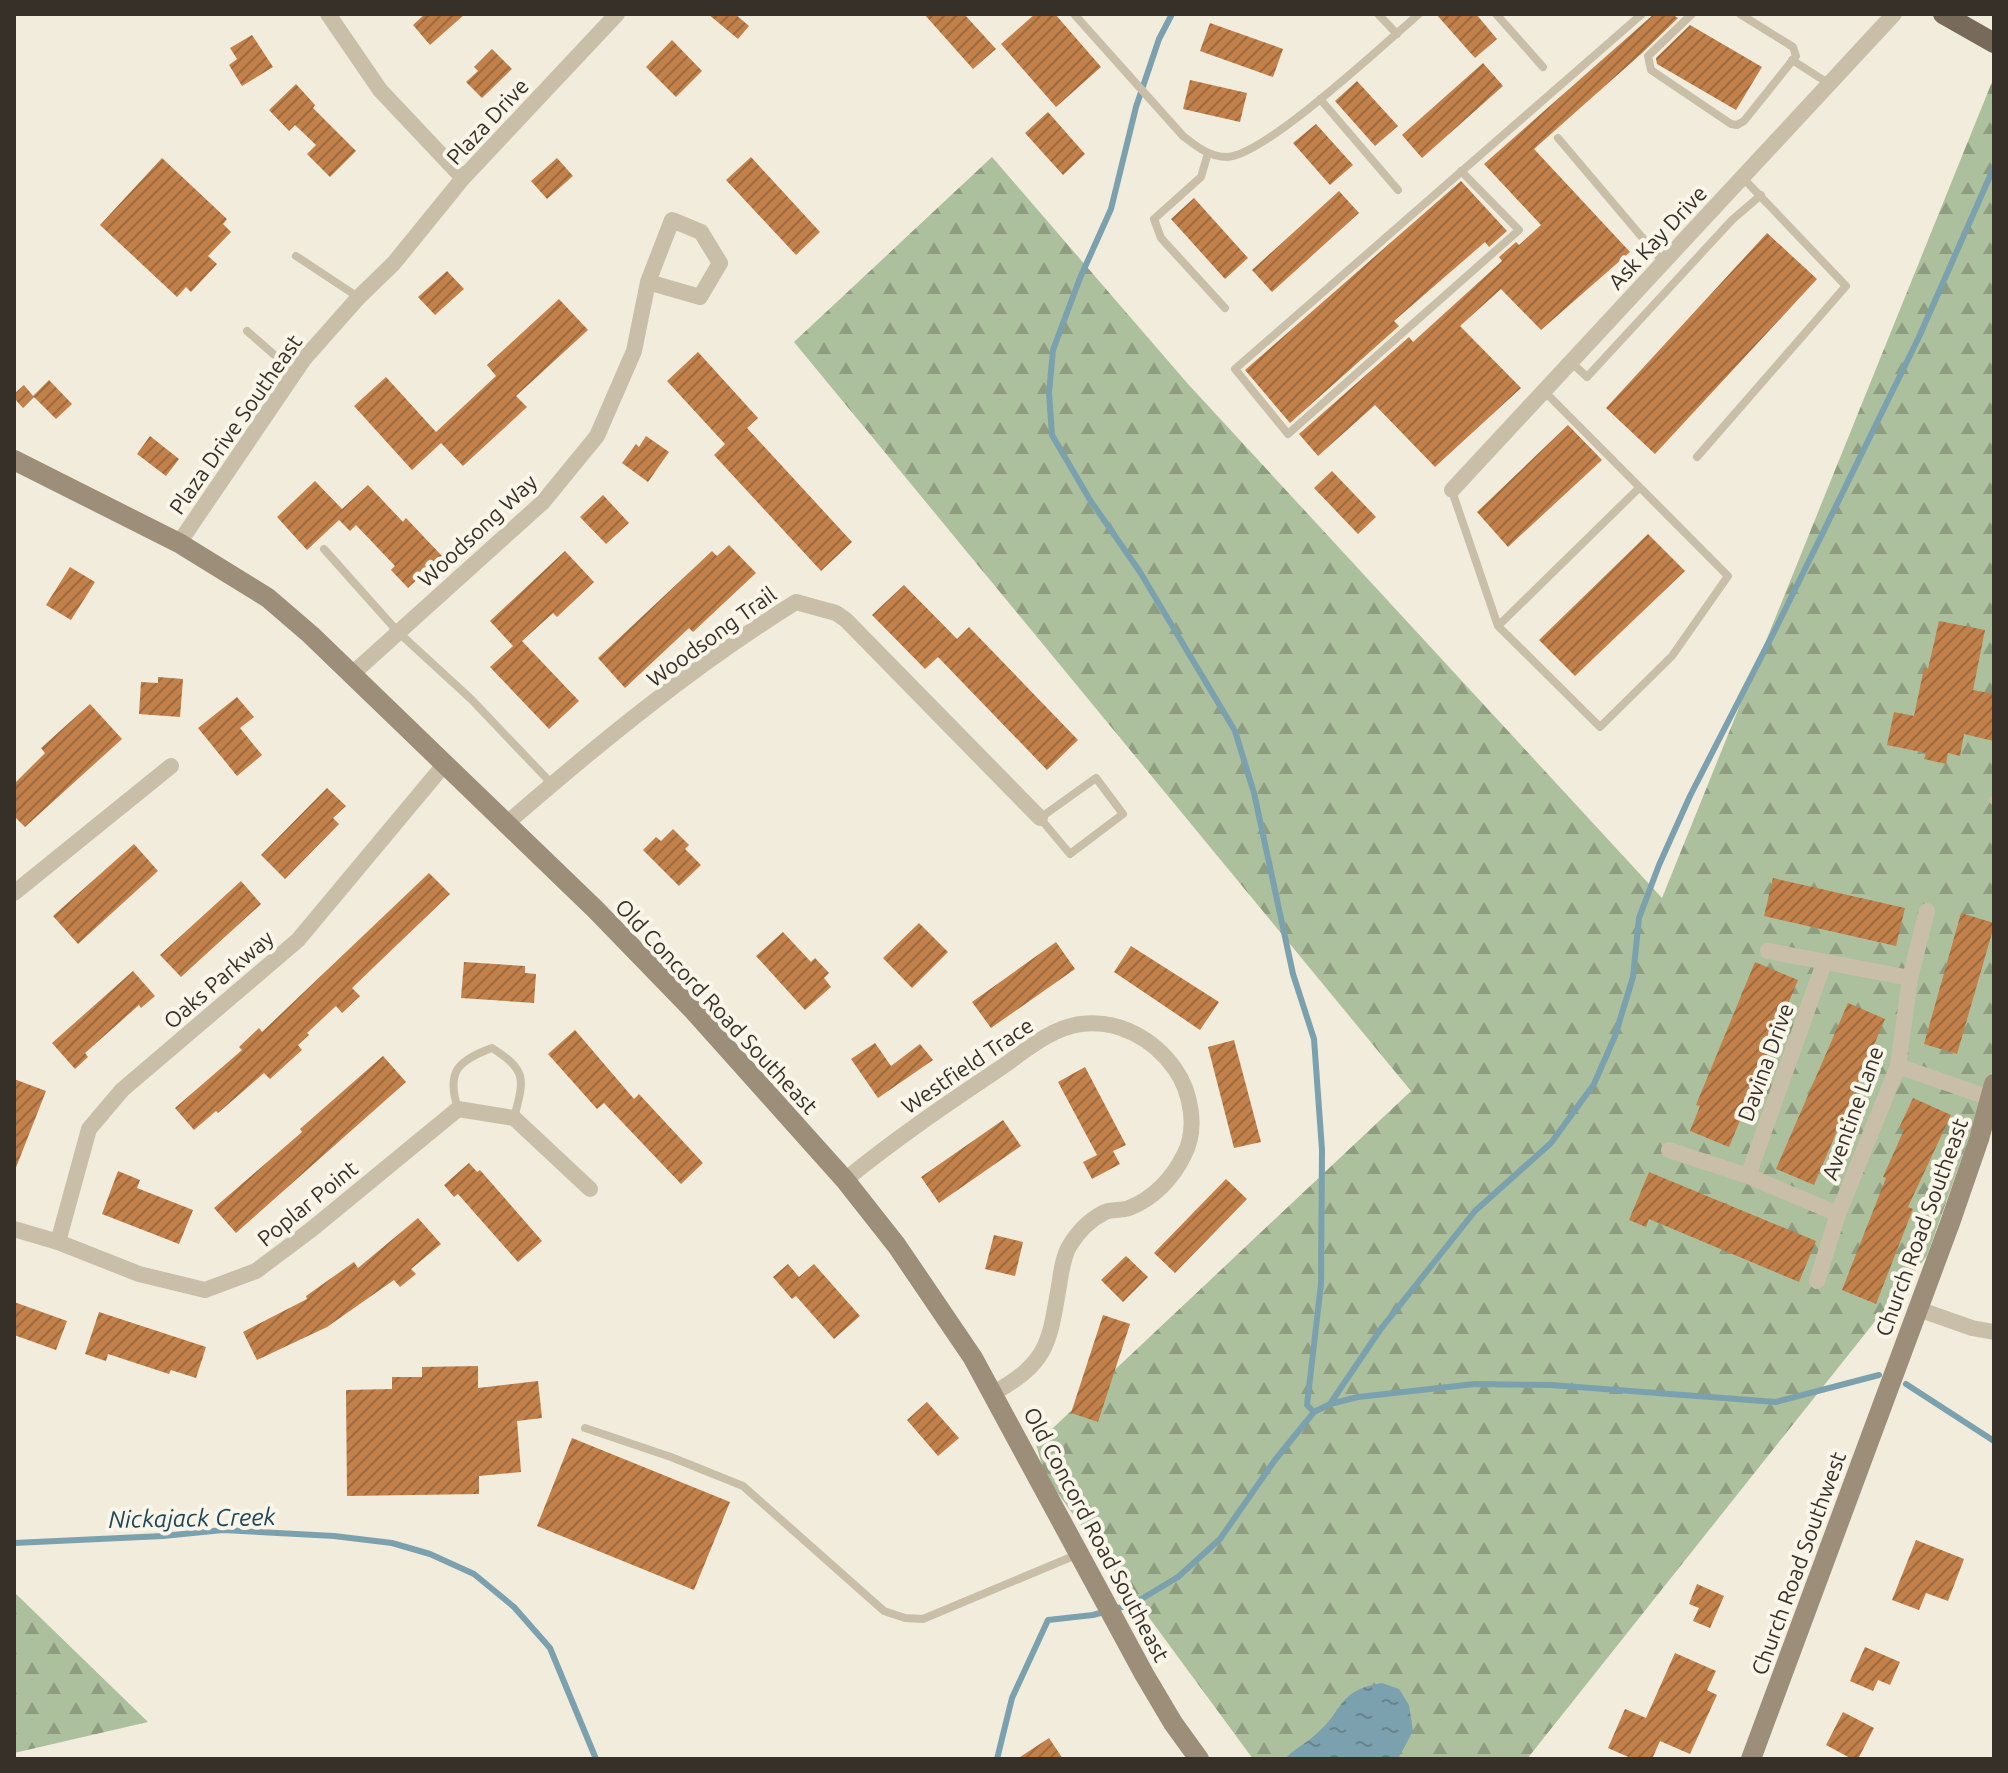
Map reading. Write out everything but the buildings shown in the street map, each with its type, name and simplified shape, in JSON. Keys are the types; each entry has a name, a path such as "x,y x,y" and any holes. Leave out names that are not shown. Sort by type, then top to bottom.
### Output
{"main road":[{"path":"1943,14 1994,43"}],"street":[{"path":"328,14 380,90 463,178"},
{"name":"Plaza Drive","path":"394,263 463,178 617,14"},
{"name":"Ask Kay Drive","path":"1452,490 1894,14"},
{"name":"Woodsong Way","path":"351,675 543,502 597,436 634,351 648,282 672,220 701,232 720,263 700,297 648,282"},
{"name":"Plaza Drive Southeast","path":"179,543 295,372 358,298 394,263"},
{"name":"Old Concord Road Southeast","path":"14,460 179,543 268,598 595,909 692,1009 845,1180 954,1326 994,1393 1129,1647 1173,1723 1199,1759"},
{"name":"Woodsong Trail","path":"506,824 552,784 737,639 796,602 836,613 846,620 1040,818"},
{"name":"Oaks Parkway","path":"58,1242 89,1129 122,1090 298,940 444,765"},
{"path":"14,893 171,766"},
{"name":"Aventine Lane","path":"1817,1281 1838,1214 1898,1066 1910,978 1927,911"},
{"path":"1768,951 1910,978"},
{"name":"Davina Drive","path":"1748,1176 1824,963"},
{"name":"Westfield Trace","path":"845,1180 938,1110 1055,1031 1082,1024 1109,1025 1136,1034 1159,1049 1177,1071 1188,1096 1192,1124 1187,1152 1172,1175 1152,1195 1128,1208 1106,1212 1085,1225 1068,1247 1046,1345 1034,1366 994,1393"},
{"path":"1898,1066 1992,1091"},
{"name":"Church Road Southeast","path":"1889,1384 1979,1139 1992,1091"},
{"path":"458,1109 514,1118 590,1189"},
{"name":"Poplar Point","path":"14,1229 58,1242 139,1274 205,1290 256,1271 458,1109"},
{"path":"1669,1150 1748,1176 1838,1214"},
{"path":"1918,1309 1972,1328 1994,1332"},
{"name":"Church Road Southwest","path":"1751,1759 1889,1384"}],"lane":[{"path":"1074,14 1183,136 1208,153 1227,157 1248,152 1320,99 1419,14"},
{"path":"1378,14 1397,34"},
{"path":"1496,14 1543,67"},
{"path":"1461,171 1519,230 1288,434 1235,369 1461,171 1642,14"},
{"path":"1692,14 1648,56 1647,63 1651,70 1737,125 1744,121 1796,56 1793,47 1740,14"},
{"path":"1792,60 1829,84"},
{"path":"1320,99 1398,190"},
{"path":"1558,138 1663,263"},
{"path":"1208,153 1201,177 1154,219 1161,238 1225,308"},
{"path":"1697,457 1846,286 1742,177"},
{"path":"1571,362 1587,377 1732,220 1761,195"},
{"path":"296,256 358,298"},
{"path":"247,331 295,372"},
{"path":"1452,490 1498,626 1600,727 1672,656 1728,576 1544,391"},
{"path":"1498,626 1639,488"},
{"path":"324,549 398,632 471,699 552,784"},
{"path":"1096,778 1123,814 1070,854 1040,818 1096,778"},
{"path":"458,1109 451,1087 457,1068 473,1055 492,1048 513,1062 523,1083 514,1118"},
{"path":"585,1428 671,1457 743,1486 884,1611 905,1618 923,1619 1084,1561"}],"green space":[{"path":"1994,77 1994,1067 1927,1256 1527,1759 1253,1759 1045,1476 1036,1444 1411,1091 794,342 992,157 1188,384 1662,898"},
{"path":"14,1592 148,1722 14,1753"}],"water":[{"path":"1382,1683 1399,1689 1409,1705 1413,1731 1398,1759 1285,1759 1325,1726 1348,1697 1356,1691"}],"waterway":[{"path":"1172,14 1159,39 1136,107 1111,209 1080,278 1053,350 1049,393 1052,435 1090,500 1140,572 1235,731 1254,793 1293,974 1314,1039 1322,1150 1321,1284 1307,1405 1314,1412"},
{"path":"1330,1404 1380,1330 1475,1211 1551,1143 1594,1084 1615,1036 1633,977 1639,918 1659,865 1690,796 1919,337 1994,167"},
{"path":"997,1759 1012,1698 1048,1620 1093,1615 1133,1604 1178,1577 1220,1539 1275,1460 1314,1412 1330,1404 1358,1397 1475,1384 1551,1385 1776,1402 1879,1375"},
{"path":"1906,1384 1994,1441"},
{"name":"Nickajack Creek","path":"14,1543 223,1530 334,1536 392,1543 430,1554 474,1574 514,1607 550,1648 596,1759"}]}
